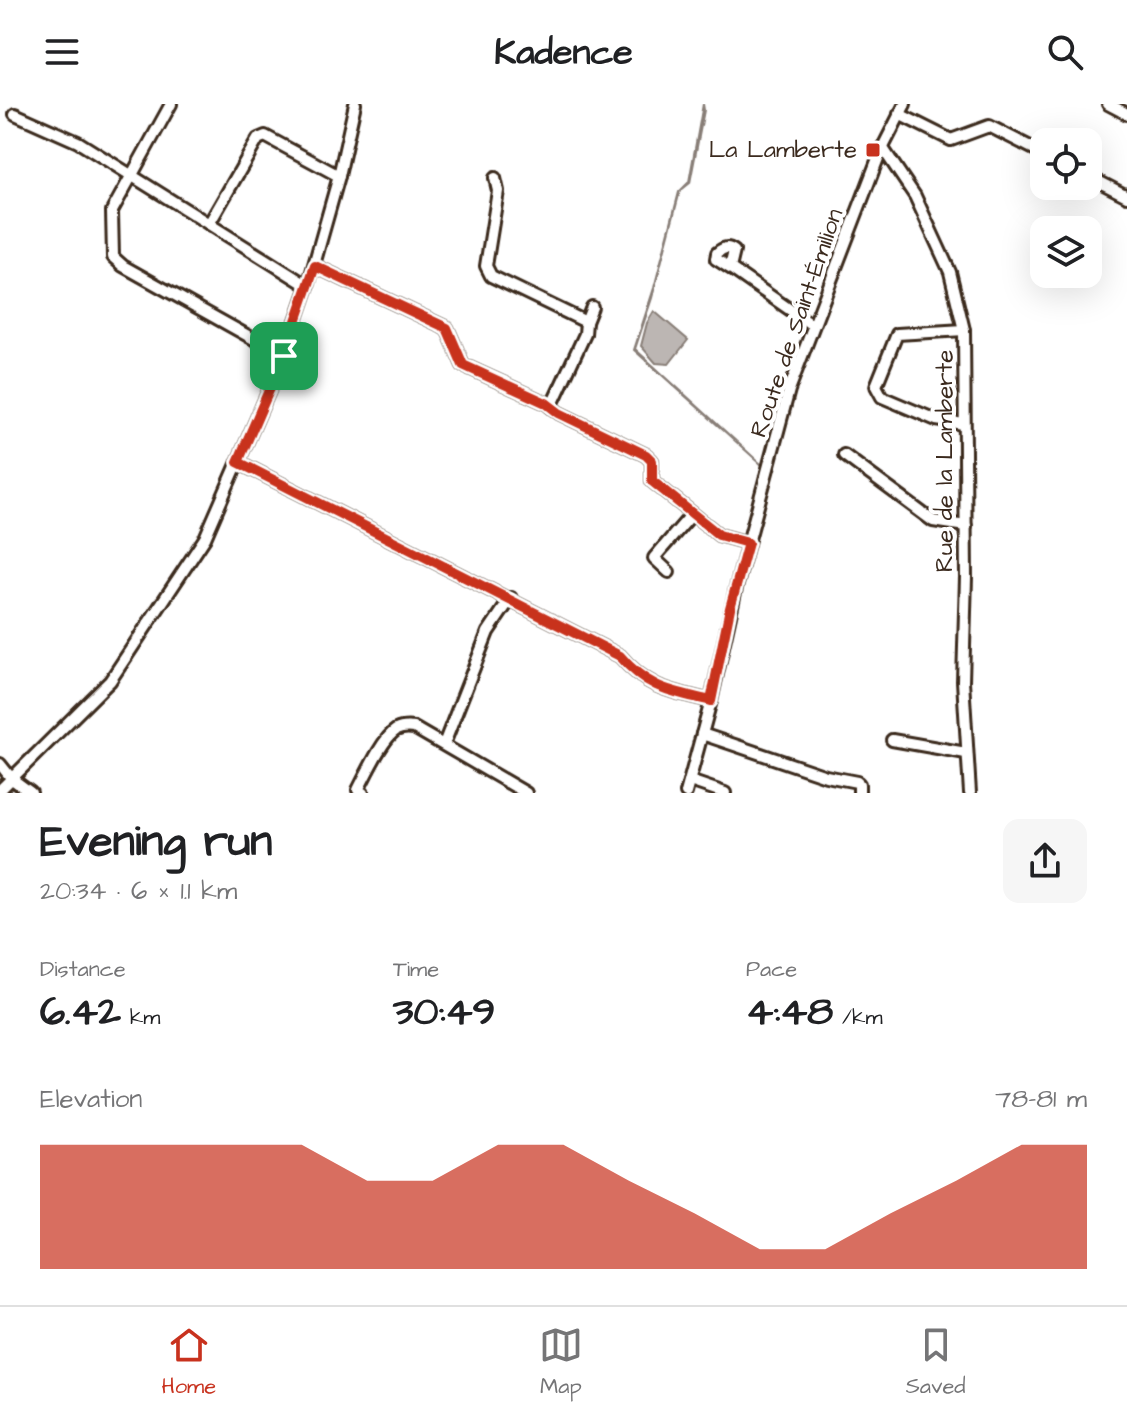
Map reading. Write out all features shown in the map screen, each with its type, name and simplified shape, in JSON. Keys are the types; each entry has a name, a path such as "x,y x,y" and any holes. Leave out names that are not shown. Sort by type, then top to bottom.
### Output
{"street":[{"path":"171,104 112,211 113,257 123,266 284,356"},
{"path":"0,790 110,681 205,538 284,356 315,266 355,104"},
{"path":"1108,104 1127,114"},
{"path":"902,109 951,140 989,126 1030,147"},
{"name":"Route de Saint-Émilion","path":"686,793 711,701 730,608 789,390 882,147 902,109"},
{"path":"15,114 78,142 308,286"},
{"path":"209,224 258,139 265,136 339,176"},
{"name":"Rue de la Lamberte","path":"882,147 915,196 950,272 964,330 966,526 963,681 970,793"},
{"path":"495,178 498,191 486,266 491,276 586,322"},
{"path":"1102,183 1127,196"},
{"path":"315,266 447,328 463,365 646,455 652,461 652,481 719,535 748,543"},
{"path":"730,268 812,325"},
{"path":"551,407 585,334 592,307"},
{"path":"964,330 897,334 876,386 882,397 936,420 964,424"},
{"path":"844,455 933,521 966,526"},
{"path":"238,462 620,656 641,678 655,686 711,701"},
{"path":"669,572 654,558 692,514"},
{"path":"444,744 488,632 511,598"},
{"path":"363,793 358,790 382,748 392,732 403,727 414,728 444,744 526,793"},
{"path":"702,734 826,776 857,782 859,793"},
{"path":"892,740 966,753"},
{"path":"0,764 12,779 31,793"},
{"path":"690,781 725,793"}],"shaded area":[{"path":"703,104 690,183 680,191 689,182"},
{"path":"680,191 635,349 762,465 634,350"},
{"path":"654,311 688,340 669,364 656,363 641,346"}],"place":[{"name":"La Lamberte","path":"873,150"}],"route":[{"path":"315,266 447,328 463,365 546,403 559,413 646,455 652,461 652,481 719,535 748,543 730,608 711,701 655,686 641,678 620,656 238,462 284,356 315,266"}]}
